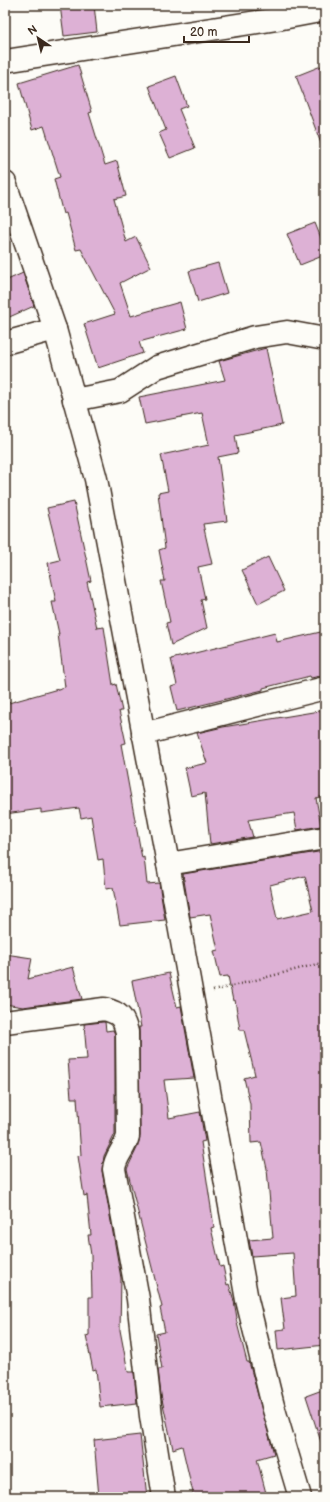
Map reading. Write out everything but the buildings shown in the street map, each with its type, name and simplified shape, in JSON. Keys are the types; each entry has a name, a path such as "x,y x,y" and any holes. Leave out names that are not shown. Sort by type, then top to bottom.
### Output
{"street":[{"path":"5,61 277,19 325,10"},
{"path":"5,183 55,330 96,480 168,864 247,1300 273,1406 300,1497"},
{"path":"5,343 55,330"},
{"path":"74,400 120,391 157,367 255,337 287,332 325,339"},
{"path":"143,734 325,688"},
{"path":"168,864 325,838"},
{"path":"5,1022 104,1009 124,1019 127,1032 128,1136 124,1148 117,1156 114,1170 138,1299 151,1416 164,1497"}],"path":[{"path":"192,997 325,962"}]}
